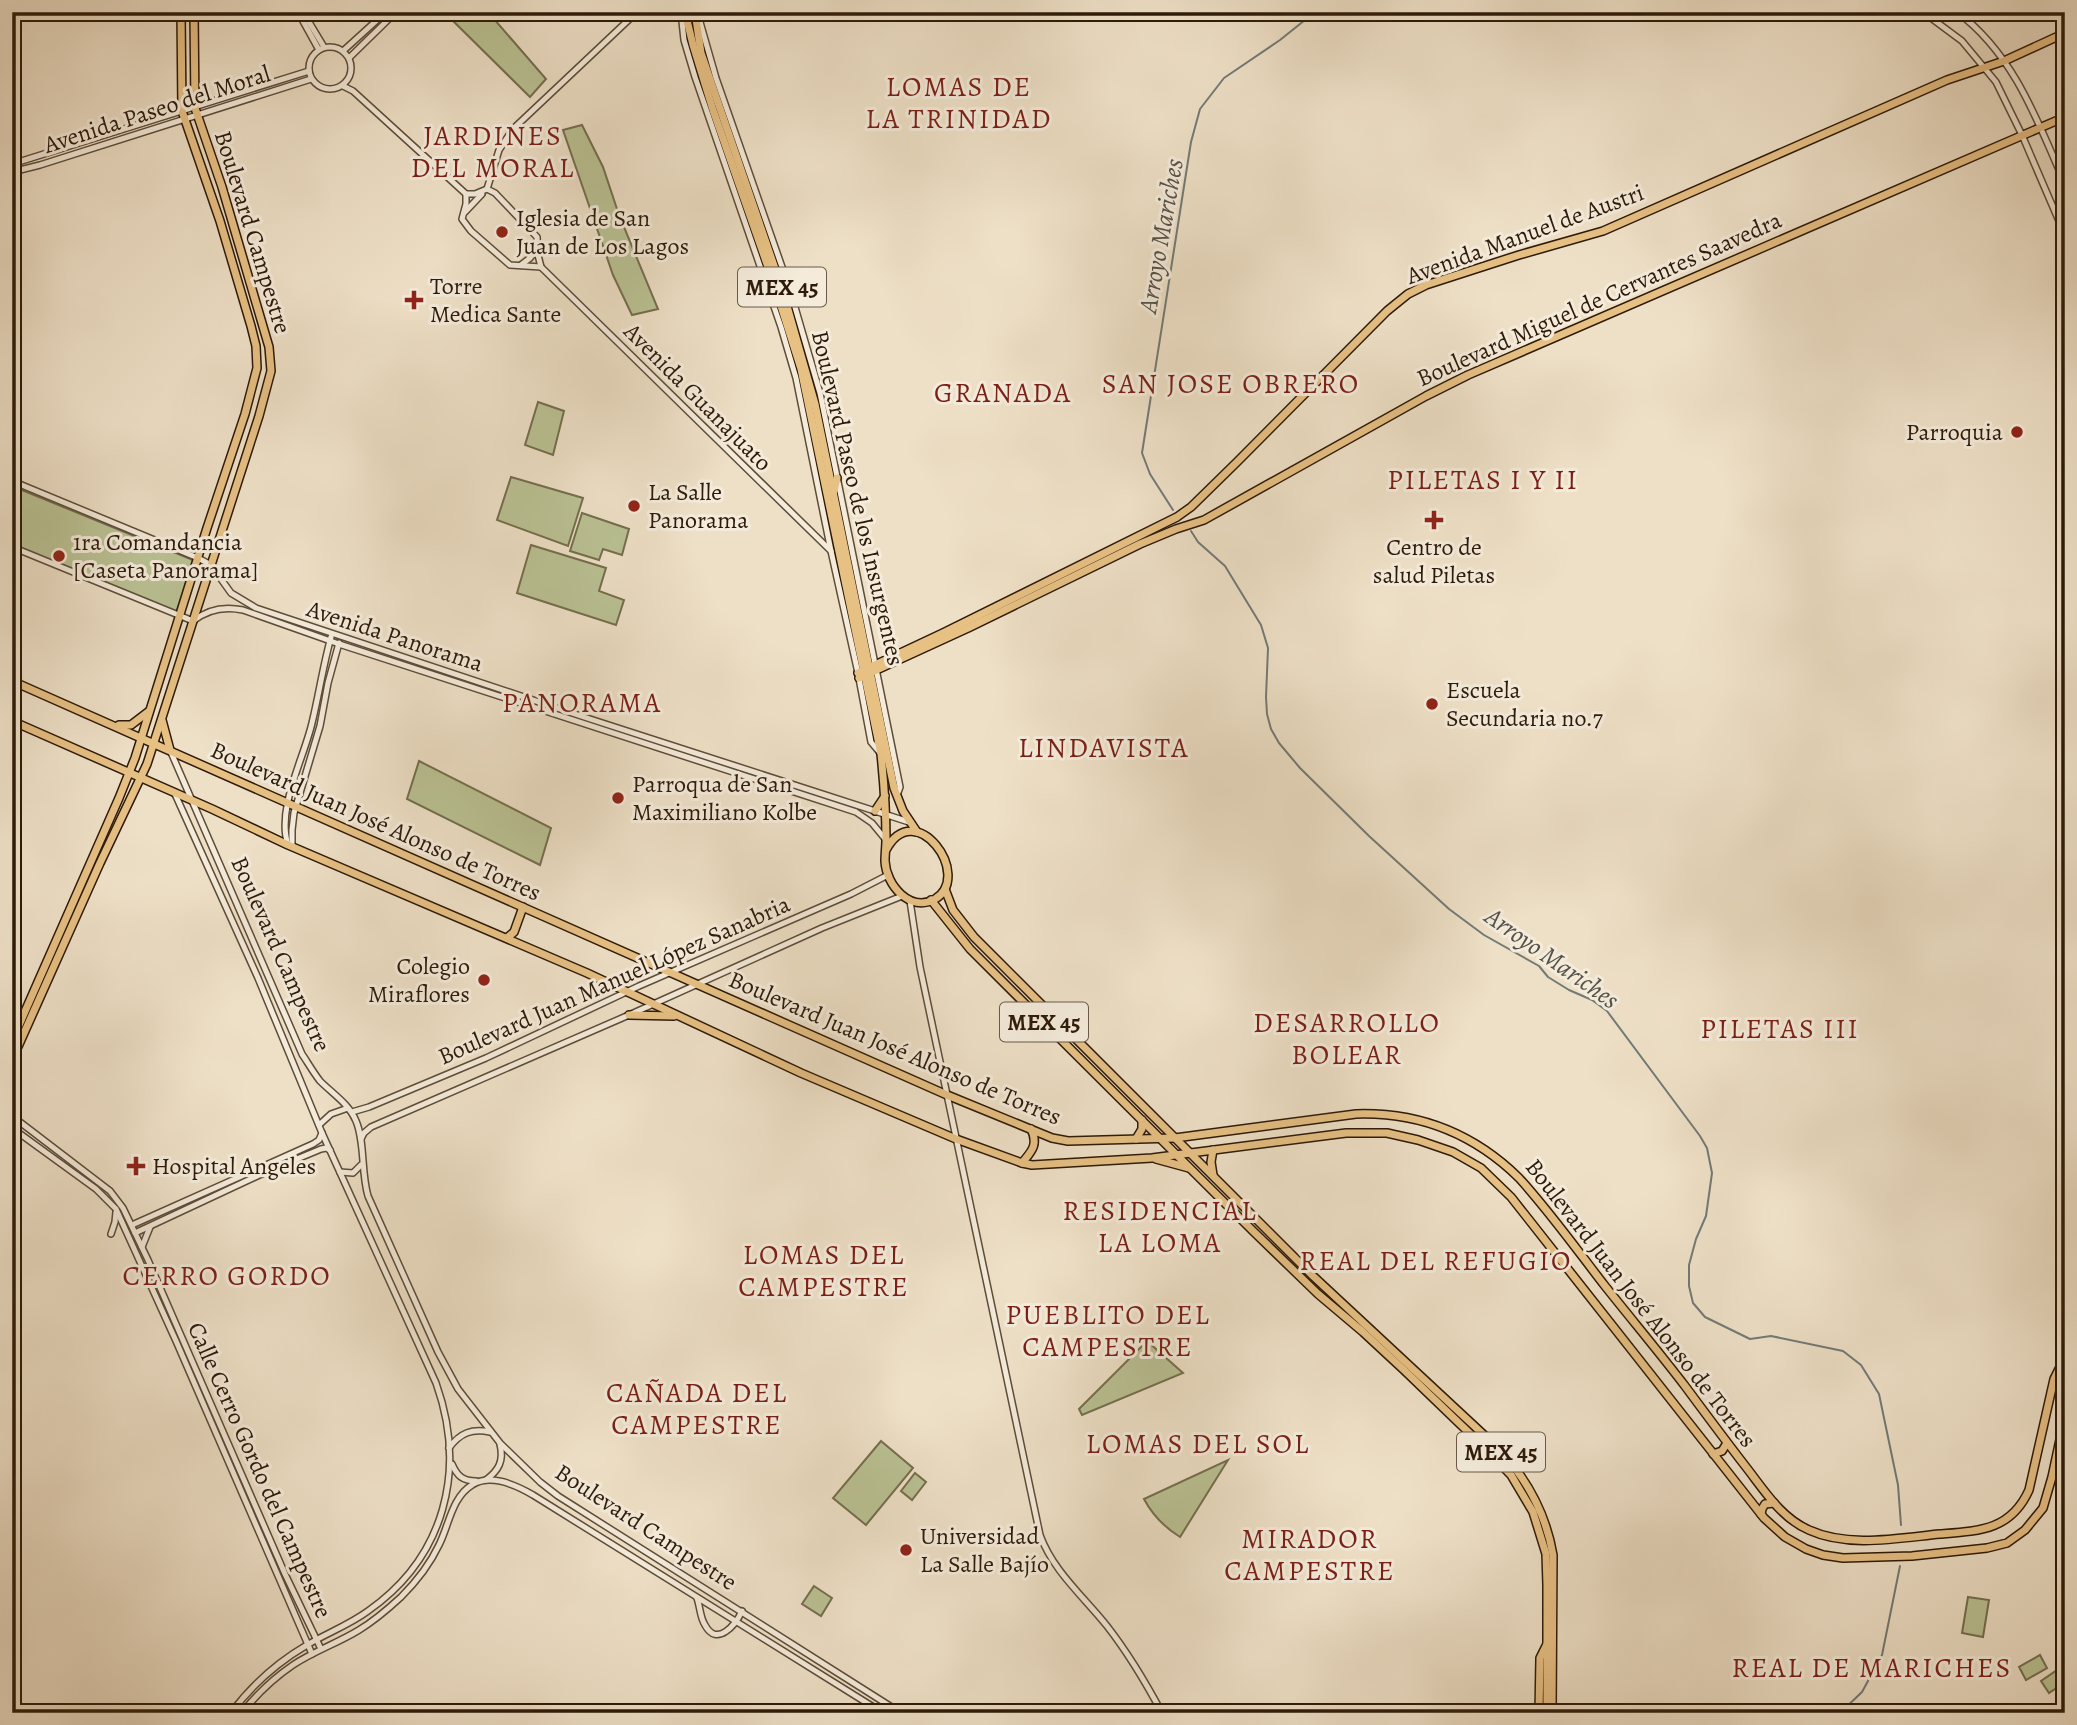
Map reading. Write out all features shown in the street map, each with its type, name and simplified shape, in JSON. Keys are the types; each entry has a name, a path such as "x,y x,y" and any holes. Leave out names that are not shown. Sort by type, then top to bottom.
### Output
{"main road":[{"name":"Boulevard Campestre","path":"81,894 129,773 252,393 257,368 251,326 230,253 183,115 181,12"},
{"name":"Boulevard Campestre","path":"81,894 147,764 260,416 271,364 269,347 245,260 196,112 194,12"},
{"name":"Boulevard Paseo de los Insurgentes","path":"683,12 713,110 801,369 841,560 897,796 909,822 917,832"},
{"name":"Boulevard Paseo de los Insurgentes","path":"696,12 701,53 783,292 816,404 849,568 881,754 886,850"},
{"name":"Avenida Manuel de Austri","path":"1169,522 1191,507 1387,311 1408,294 1471,269 1602,231 1947,80 2004,61 2065,33"},
{"path":"701,94 713,110"},
{"name":"Boulevard Miguel de Cervantes Saavedra","path":"867,672 977,624 1140,544 1201,522 1426,396 1479,370 2065,117"},
{"path":"725,125 739,143"},
{"path":"755,254 760,246"},
{"path":"802,355 812,367"},
{"path":"791,361 801,369"},
{"path":"833,495 837,478"},
{"path":"1191,507 1193,517 1201,522"},
{"path":"867,672 1169,522 1177,529"},
{"name":"Boulevard Juan José Alonso de Torres","path":"12,681 170,750 291,808 947,1094 1060,1140 1175,1138 1356,1114 1411,1118 1435,1124 1464,1137 1507,1166 1534,1194 1774,1503 1790,1519 1820,1535 1858,1540 1974,1531 2003,1522 2017,1511 2029,1490 2054,1379 2065,1357"},
{"path":"112,725 131,724 150,707 163,712 170,750"},
{"name":"Boulevard Juan José Alonso de Torres","path":"12,721 290,846 587,973 801,1073 1021,1163 1032,1165 1152,1158 1346,1133 1380,1133 1418,1140 1453,1152 1469,1160 1491,1177 1511,1198 1761,1514 1791,1541 1815,1553 1867,1559 1998,1546 2011,1541 2025,1530 2043,1508 2065,1416"},
{"path":"875,811 885,796"},
{"path":"917,832 928,837 941,853 948,875 945,889 931,900 920,903 902,896 888,875 885,861 886,850 891,842 900,835 917,832"},
{"name":"MEX 45","path":"945,889 953,910 974,937 1313,1276 1499,1449 1522,1477 1541,1513 1553,1555 1549,1713"},
{"path":"12,1041 81,894"},
{"path":"12,1060 81,894"},
{"name":"MEX 45","path":"931,900 970,949 1142,1120 1292,1268 1371,1339 1510,1475 1529,1504 1544,1546 1547,1564 1549,1713"},
{"path":"507,938 514,932 523,907"},
{"path":"629,1015 677,1016"},
{"path":"1136,1139 1142,1129 1142,1120"},
{"path":"1021,1163 1034,1148 1035,1140 1031,1129"},
{"path":"1213,1150 1210,1162 1213,1176"},
{"path":"1152,1158 1191,1168"},
{"path":"1713,1454 1722,1451 1727,1443"},
{"path":"1761,1514 1765,1504 1774,1503"},
{"path":"1539,1713 1540,1658 1547,1643"}],"street":[{"path":"301,12 322,48"},
{"path":"343,51 386,12"},
{"path":"349,58 396,12"},
{"path":"463,214 487,189 499,150 513,129 637,12"},
{"name":"Boulevard Paseo de los Insurgentes","path":"683,12 684,40 791,361 831,551 867,672"},
{"name":"Boulevard Paseo de los Insurgentes","path":"696,12 790,289 820,393 858,577 867,672"},
{"path":"1923,12 1962,41 1985,67 2004,97 2065,235"},
{"path":"1957,12 1977,29 2004,61 2022,89 2065,184"},
{"path":"335,47 343,51 352,68 343,86 326,89 311,79 311,59 322,48 335,47"},
{"name":"Avenida Paseo del Moral","path":"196,112 309,71"},
{"path":"349,78 353,91"},
{"name":"Avenida Paseo del Moral","path":"12,164 311,79"},
{"path":"343,86 353,91 466,194 487,189 495,192 537,237 537,255 541,267 507,263 471,231 462,219 466,194"},
{"name":"Avenida Paseo del Moral","path":"12,172 40,165 183,115"},
{"path":"519,266 530,258 538,244"},
{"name":"Avenida Guanajuato","path":"541,267 858,577"},
{"name":"Avenida Panorama","path":"12,481 198,558 211,565 225,587 247,604 331,637 339,644 856,812 873,822 886,840"},
{"path":"12,547 193,621"},
{"name":"Avenida Panorama","path":"193,621 211,610 233,607 331,637 341,637 909,822"},
{"path":"290,846 285,833 331,637"},
{"path":"291,808 320,726 328,682 341,637"},
{"name":"Boulevard Campestre","path":"170,750 310,1068 350,1110 356,1121 368,1196 442,1362 469,1405 500,1444 558,1496 901,1713"},
{"name":"Boulevard Campestre","path":"175,794 277,1021 322,1133 436,1383 447,1418 450,1461 448,1487 438,1524 421,1559 410,1574 367,1612 307,1644 266,1675 231,1713"},
{"name":"Boulevard Juan Manuel López Sanabria","path":"319,1125 328,1116 362,1110 486,1058 888,875"},
{"name":"Boulevard Juan Manuel López Sanabria","path":"360,1139 371,1127 859,912 902,896"},
{"path":"910,901 920,967 1040,1535 1056,1565 1119,1642 1162,1713"},
{"path":"277,1021 286,1017"},
{"name":"Calle Cerro Gordo del Campestre","path":"12,1116 117,1198 136,1232 285,1574 321,1649"},
{"name":"Calle Cerro Gordo del Campestre","path":"12,1128 96,1189 116,1209 312,1654"},
{"path":"125,1228 313,1144 319,1140 322,1133"},
{"path":"129,1236 268,1171 321,1149 330,1150"},
{"path":"340,1172 353,1173 362,1164"},
{"path":"111,1234 116,1209"},
{"path":"142,1247 152,1225"},
{"path":"449,1448 455,1439 468,1432 491,1432"},
{"path":"242,1713 282,1674 312,1654 366,1626 401,1597 433,1555 460,1496 500,1466 500,1444"},
{"path":"450,1461 464,1480 483,1481"},
{"name":"Boulevard Campestre","path":"483,1481 507,1482 533,1494 883,1713"},
{"path":"697,1598 704,1624 709,1631 715,1633 723,1633 732,1628 742,1611"}],"green space":[{"path":"444,12 488,12 546,79 530,97"},
{"path":"582,125 603,167 619,215 658,309 632,315 613,275 563,130"},
{"path":"538,402 564,411 553,455 525,445"},
{"path":"511,477 583,498 568,546 497,520"},
{"path":"12,486 193,560 176,613 12,547"},
{"path":"582,513 629,529 622,555 603,549 599,560 570,551"},
{"path":"531,545 606,568 599,591 624,600 616,625 517,593"},
{"path":"419,761 551,828 540,865 407,799"},
{"path":"1147,1341 1183,1373 1082,1415 1079,1409"},
{"path":"881,1441 913,1468 866,1525 833,1498"},
{"path":"1228,1460 1180,1537 1159,1521 1144,1499"},
{"path":"915,1473 926,1482 912,1500 901,1491"},
{"path":"814,1586 832,1598 821,1616 802,1604"},
{"path":"1968,1597 1989,1600 1983,1637 1962,1633"},
{"path":"2040,1655 2047,1668 2026,1680 2019,1667"},
{"path":"2060,1668 2065,1675 2065,1682 2049,1693 2041,1681"}],"waterway":[{"name":"Arroyo Mariches","path":"1173,510 1150,474 1142,453 1191,142 1200,109 1224,78 1280,40 1315,12"},
{"name":"Arroyo Mariches","path":"1191,531 1198,542 1225,566 1261,625 1268,648 1266,697 1271,729 1300,768 1449,909 1484,935 1539,966 1548,977 1607,1011 1700,1136 1707,1148 1712,1173 1706,1216 1689,1265 1689,1286 1693,1303 1705,1317 1750,1339 1771,1336 1843,1351 1861,1365 1879,1394 1898,1485 1901,1525"},
{"name":"Arroyo Mariches","path":"1840,1713 1862,1692 1882,1655 1900,1566"}],"place":[{"name":"Iglesia de San Juan de Los Lagos","path":"502,232"},
{"name":"Torre Medica Sante","path":"414,300"},
{"name":"Parroquia","path":"2017,432"},
{"name":"La Salle Panorama","path":"634,506"},
{"name":"Centro de salud Piletas","path":"1434,520"},
{"name":"1ra Comandancia [Caseta Panorama]","path":"59,556"},
{"name":"Escuela Secundaria no.7","path":"1432,704"},
{"name":"Parroqua de San Maximiliano Kolbe","path":"618,798"},
{"name":"Colegio Miraflores","path":"484,980"},
{"name":"Hospital Angeles","path":"136,1166"},
{"name":"Universidad La Salle Bajío","path":"906,1550"}],"district":[{"name":"LOMAS DE LA TRINIDAD","path":"959,103"},
{"name":"JARDINES DEL MORAL","path":"493,152"},
{"name":"SAN JOSE OBRERO","path":"1231,384"},
{"name":"GRANADA","path":"1003,393"},
{"name":"PILETAS I Y II","path":"1483,480"},
{"name":"PANORAMA","path":"582,703"},
{"name":"LINDAVISTA","path":"1104,748"},
{"name":"PILETAS III","path":"1780,1029"},
{"name":"DESARROLLO BOLEAR","path":"1347,1039"},
{"name":"RESIDENCIAL LA LOMA","path":"1160,1227"},
{"name":"REAL DEL REFUGIO","path":"1436,1261"},
{"name":"LOMAS DEL CAMPESTRE","path":"824,1271"},
{"name":"CERRO GORDO","path":"227,1276"},
{"name":"PUEBLITO DEL CAMPESTRE","path":"1108,1331"},
{"name":"CAÑADA DEL CAMPESTRE","path":"697,1409"},
{"name":"LOMAS DEL SOL","path":"1198,1444"},
{"name":"MIRADOR CAMPESTRE","path":"1310,1555"},
{"name":"REAL DE MARICHES","path":"1872,1668"}]}
